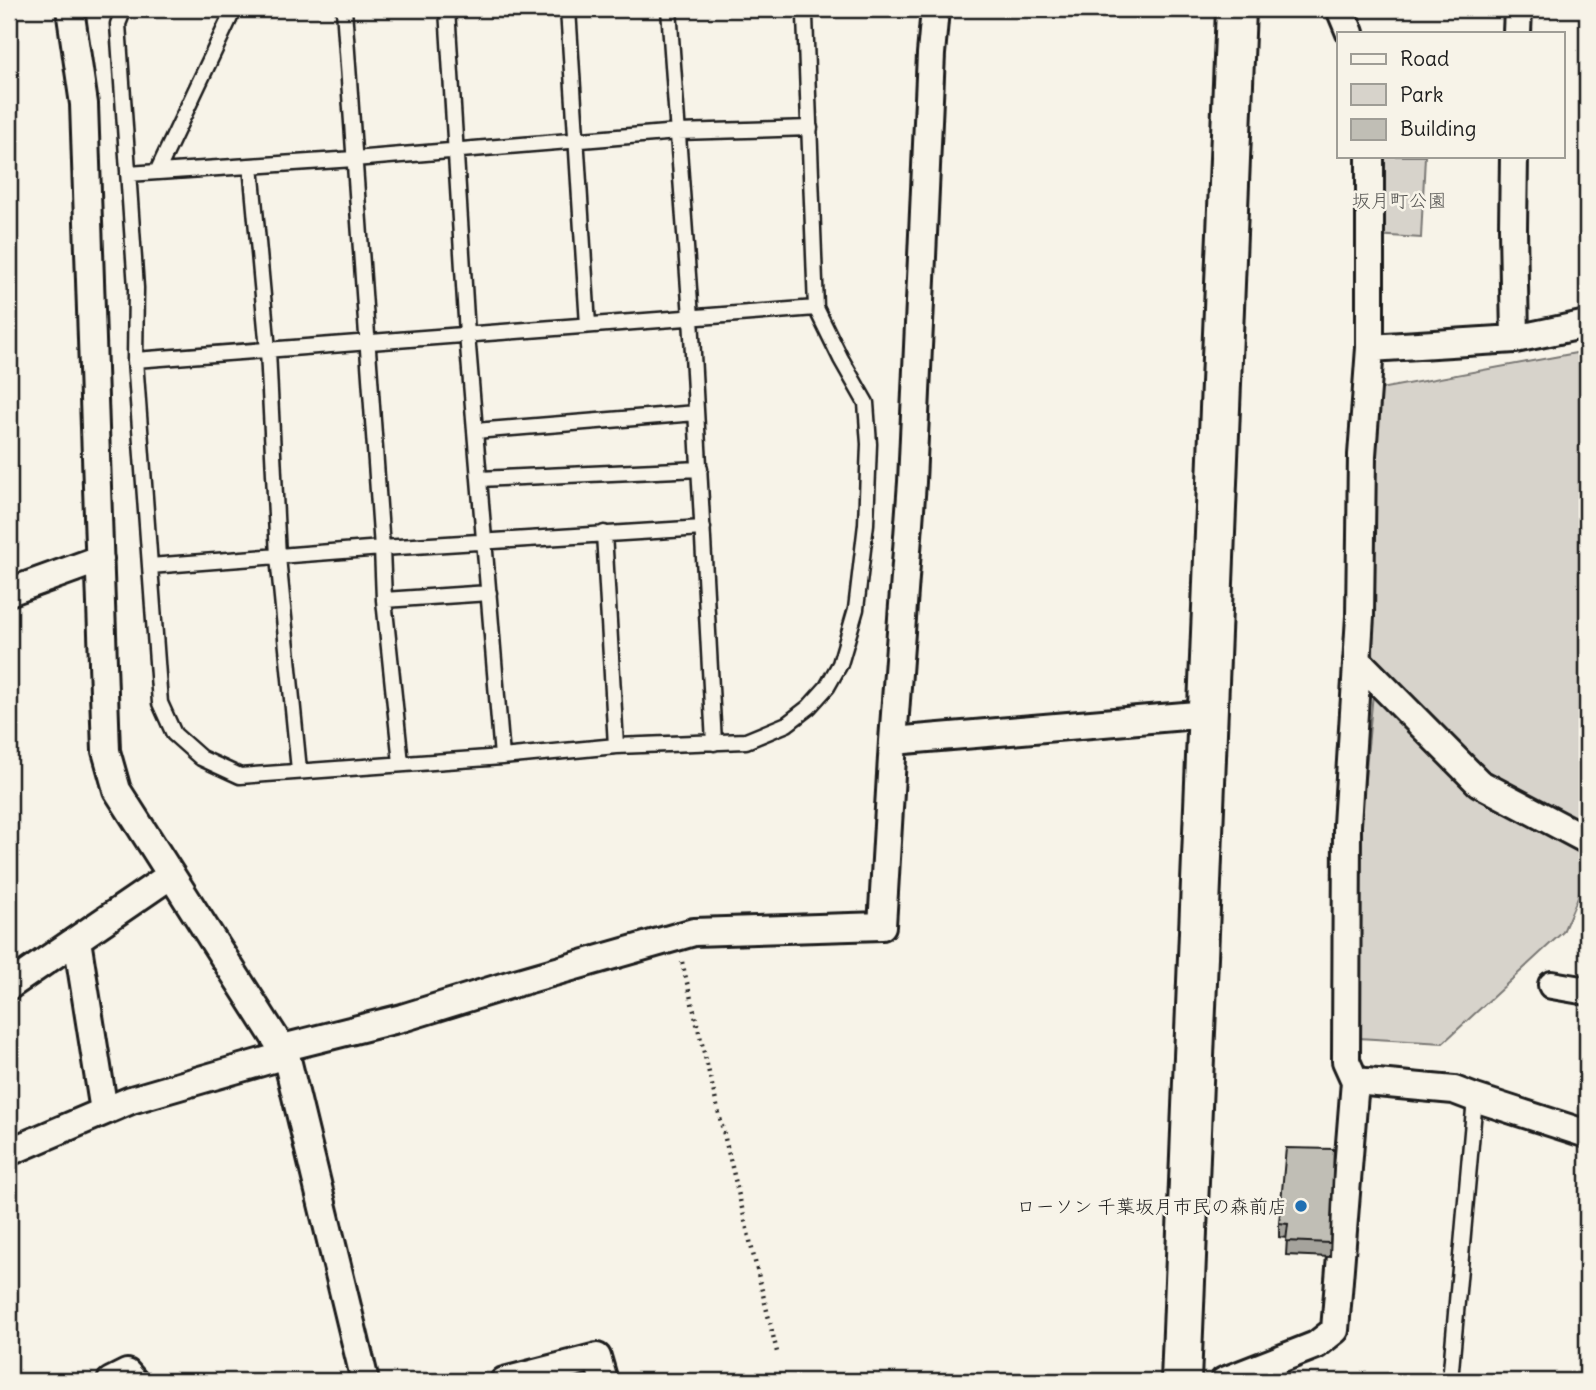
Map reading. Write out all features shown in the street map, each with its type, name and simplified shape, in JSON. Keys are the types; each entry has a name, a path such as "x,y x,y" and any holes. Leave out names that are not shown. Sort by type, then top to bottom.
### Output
{"street":[{"path":"70,9 84,104 106,751 117,790 284,1052 365,1381"},
{"path":"9,1152 131,1100 284,1052 694,932 882,926 912,482 935,9"},
{"path":"1181,1381 1236,9"},
{"path":"1340,9 1350,32"},
{"path":"1517,32 1518,9"},
{"path":"1239,1379 1316,1345 1335,1331 1355,1081 1346,1061 1347,825 1360,616 1362,455 1370,348 1370,158"},
{"path":"1514,158 1515,339"},
{"path":"1370,348 1515,339 1587,324"},
{"path":"9,592 100,559"},
{"path":"1357,660 1479,783 1587,840"},
{"path":"893,741 1208,714"},
{"path":"9,986 171,875"},
{"path":"77,940 104,1111"},
{"path":"1552,985 1587,991"},
{"path":"1355,1081 1454,1090 1587,1134"},
{"path":"504,1381 597,1357 604,1381"},
{"path":"111,1381 127,1373 134,1381"}],"lane":[{"path":"124,9 118,24 136,288 135,360 160,704 174,734 201,758 240,776 616,746 746,741 787,724 809,707 827,687 840,664 856,609 866,524 869,444 866,403 816,307 803,9"},
{"path":"157,172 234,9"},
{"path":"344,9 384,600 401,763"},
{"path":"447,9 467,334 502,757"},
{"path":"568,9 588,325"},
{"path":"670,9 691,317 714,743"},
{"path":"128,174 354,159 678,132 810,128"},
{"path":"251,166 268,350 278,556 299,770"},
{"path":"135,360 816,307"},
{"path":"475,431 696,413"},
{"path":"479,480 699,469"},
{"path":"150,566 703,528"},
{"path":"604,533 616,746"},
{"path":"384,600 489,593"},
{"path":"1450,1381 1475,1098"}],"path":[{"path":"676,937 778,1356"}],"green space":[{"name":"坂月町公園","path":"1375,158 1425,158 1421,238 1375,235"},
{"path":"1587,351 1587,876 1563,932 1443,1043 1341,1037 1373,693 1374,390"}],"building":[{"path":"1286,1148 1334,1149 1330,1243 1286,1241 1288,1224 1279,1223"}],"place":[{"name":"ローソン 千葉坂月市民の森前店","path":"1301,1206"}]}
